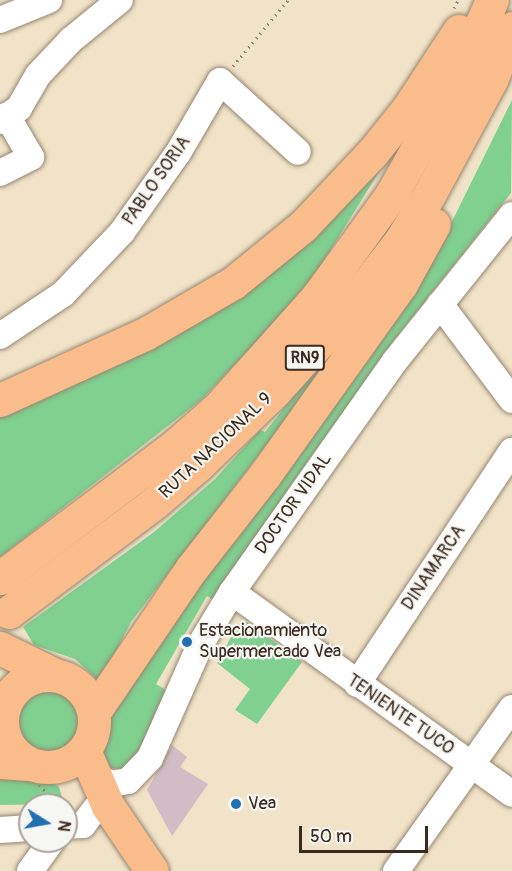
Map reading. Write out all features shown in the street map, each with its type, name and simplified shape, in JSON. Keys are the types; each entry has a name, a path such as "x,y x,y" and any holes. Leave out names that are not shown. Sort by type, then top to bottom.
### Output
{"main road":[{"name":"RUTA NACIONAL 9","path":"0,578 177,444 218,408 318,296 391,195 458,76 492,0"},
{"path":"0,400 95,359 180,315 233,283 303,226 373,152 409,107 442,59 462,9"},
{"name":"RUTA NACIONAL 9","path":"9,612 153,504 198,465 275,391 333,326 377,274 429,195 490,80 512,28"},
{"path":"152,871 108,806 88,763 94,712 192,567 264,476 401,284 487,122 512,59"},
{"path":"0,648 80,687 94,712"},
{"path":"0,648 7,698 1,723 10,747 27,764 95,809 138,871"},
{"path":"7,698 28,679 55,675"},
{"path":"27,764 75,759 88,763"}],"street":[{"path":"0,20 49,0"},
{"path":"0,173 31,157 4,118 19,108 38,75 71,40 120,0"},
{"path":"220,81 298,152"},
{"name":"PABLO SORIA","path":"0,336 63,294 122,232 178,153 220,81"},
{"name":"DOCTOR VIDAL","path":"88,763 111,784 128,781 150,758 200,645 232,591 369,397 512,215"},
{"path":"440,304 512,400"},
{"name":"DINAMARCA","path":"357,684 512,451"},
{"name":"TENIENTE TUCO","path":"232,591 357,684 512,794"},
{"path":"396,871 474,767 512,708"},
{"path":"78,825 83,825 95,809"},
{"path":"0,830 18,829"},
{"path":"30,871 43,853"}],"path":[{"path":"220,81 288,0"},
{"path":"458,0 462,9"}],"shaded area":[{"path":"172,745 187,757 180,767 208,784 172,836 147,790"}],"green space":[{"path":"512,100 511,193 395,339 215,601 207,596 156,684 169,692 136,755 126,770 111,768 102,755 113,705 191,591 212,570 427,272"},
{"path":"404,132 318,270 269,329 201,400 0,557 0,410 154,339"},
{"path":"374,294 274,435 131,622 100,682 75,659 34,645 23,627 154,532 215,479 260,430 265,432"},
{"path":"247,622 302,662 257,724 235,710 250,689 217,663 238,624"},
{"path":"48,685 61,688 72,695 79,706 82,719 79,732 72,743 61,750 48,753 35,750 24,743 17,732 14,719 17,706 24,695 35,688"},
{"path":"0,773 50,781 59,787 61,793 18,793 18,805 0,805"}],"place":[{"name":"Estacionamiento Supermercado Vea","path":"187,642"},
{"name":"Vea","path":"236,804"}]}
